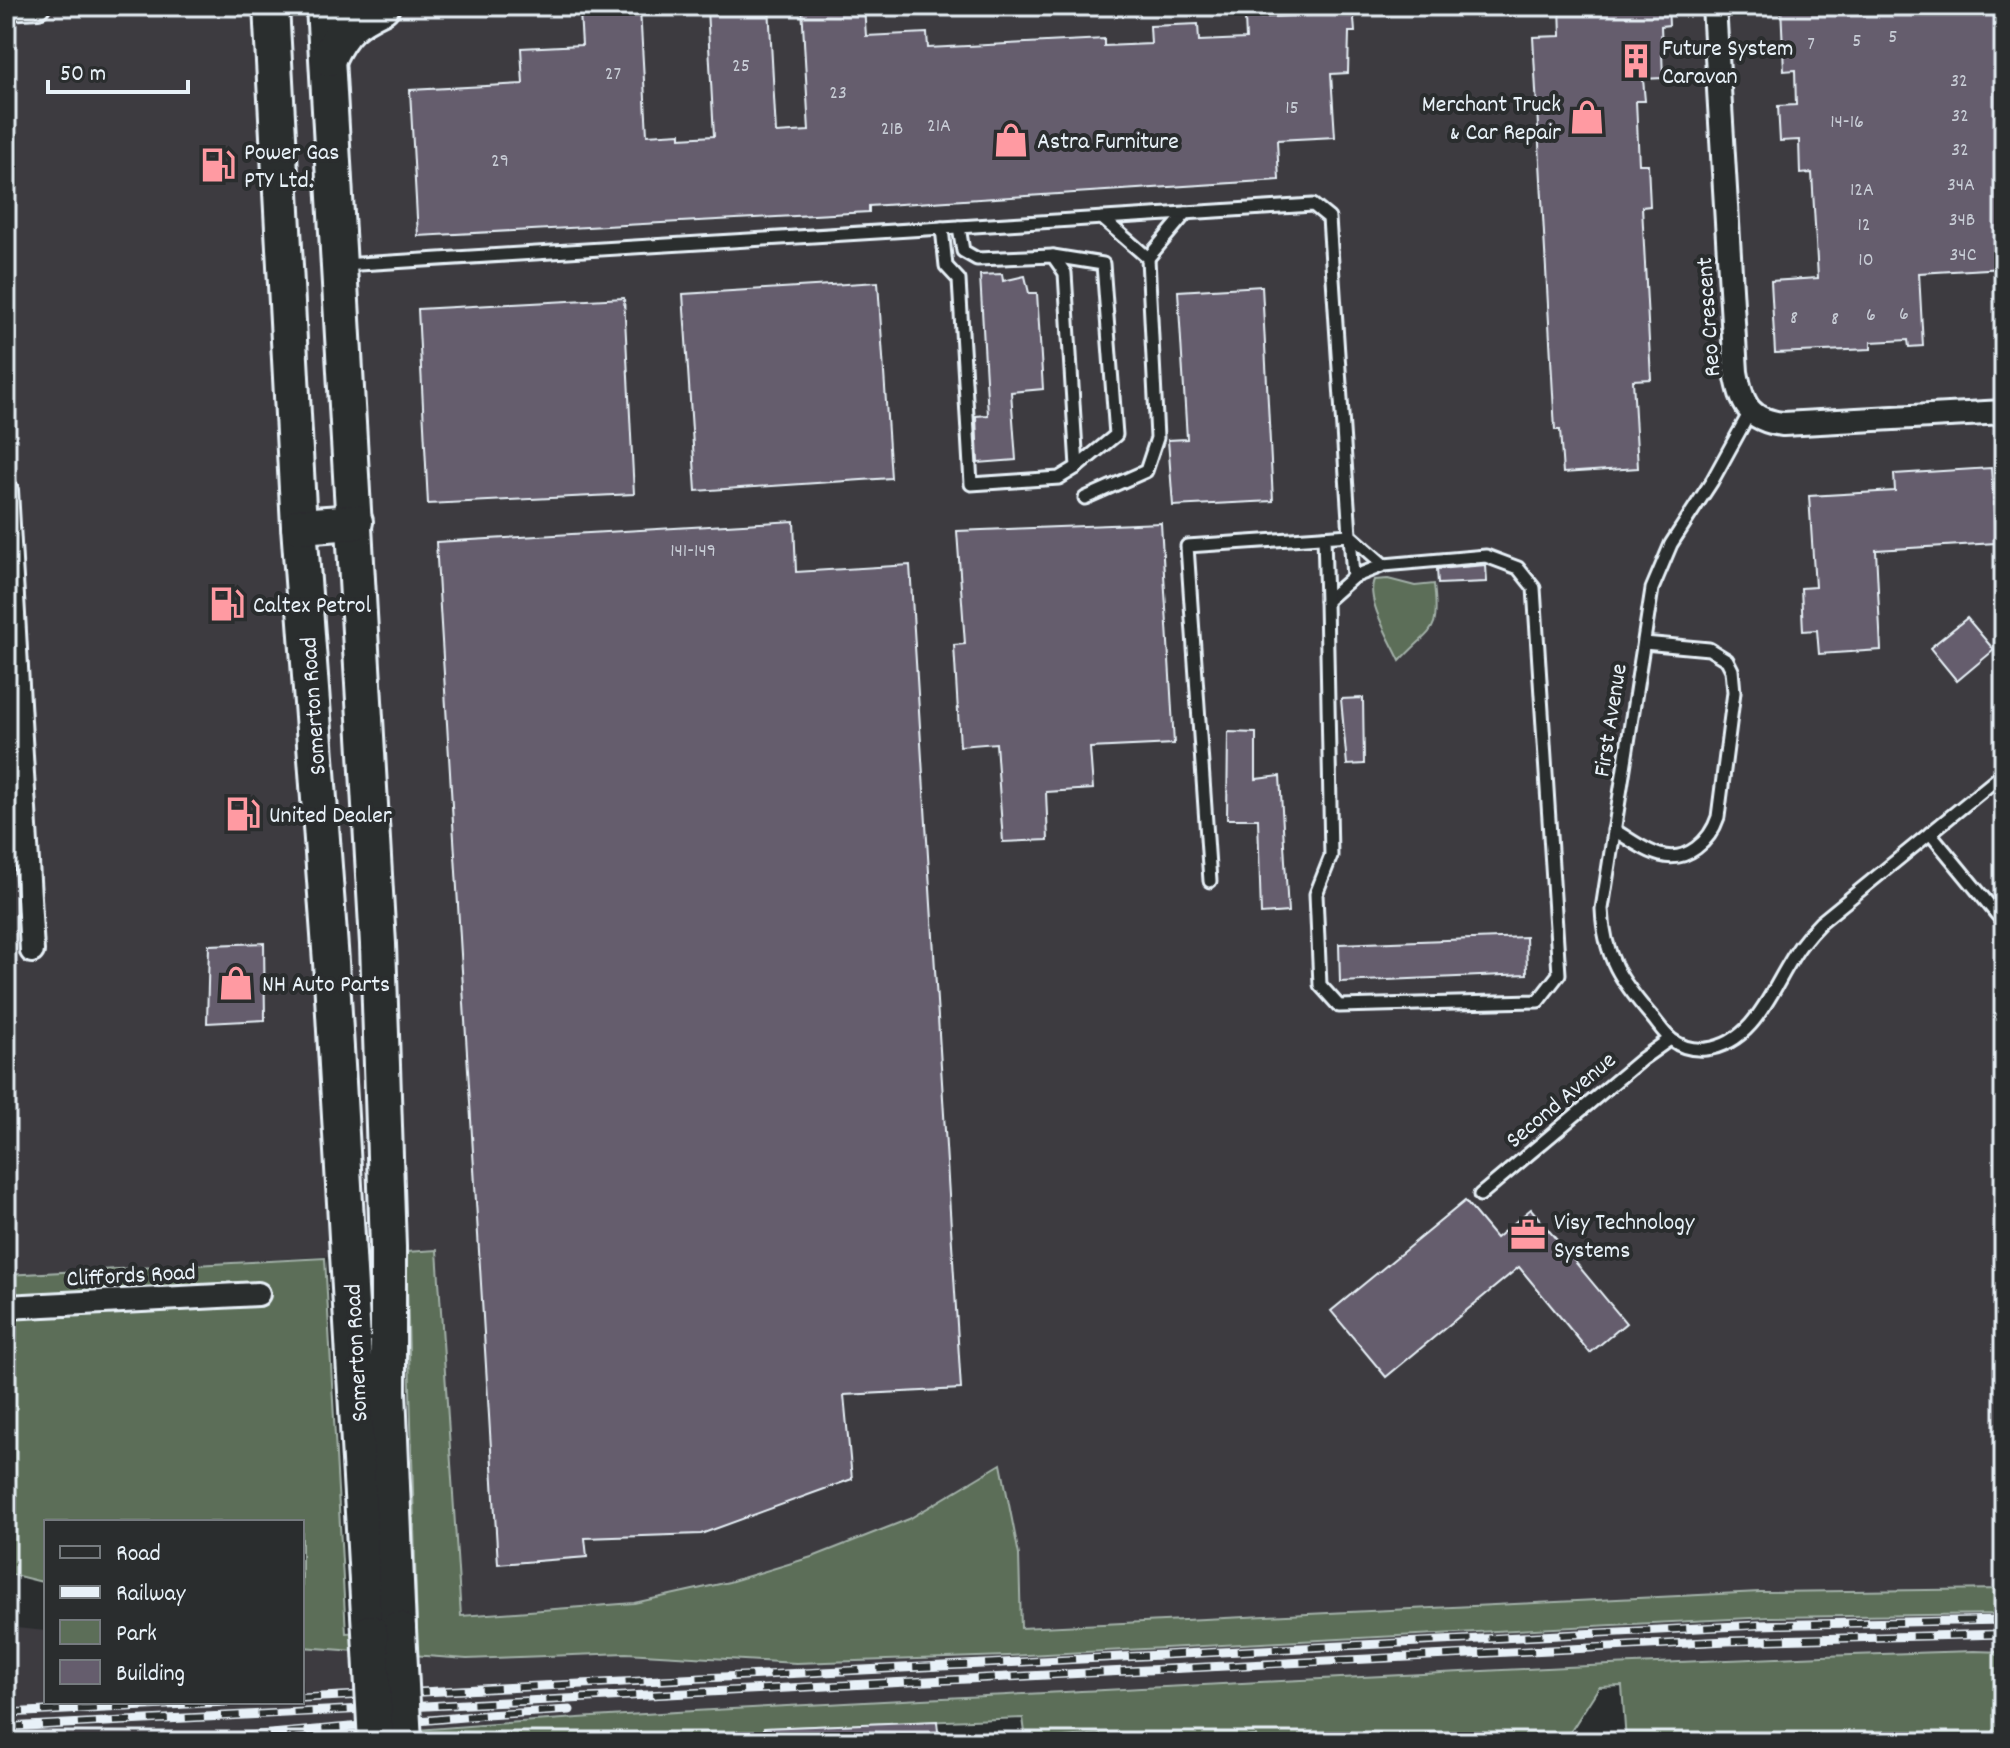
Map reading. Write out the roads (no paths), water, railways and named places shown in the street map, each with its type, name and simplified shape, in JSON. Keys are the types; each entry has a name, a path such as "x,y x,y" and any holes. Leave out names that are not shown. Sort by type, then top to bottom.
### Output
{"main road":[{"name":"Somerton Road","path":"271,6 299,526 335,1023 384,1631 404,1742"},
{"name":"Somerton Road","path":"324,6 378,944 388,1247 389,1405 384,1631 376,1742"},
{"path":"328,58 344,29 382,6"},
{"path":"299,526 355,522"}],"street":[{"path":"6,8 38,6"},
{"name":"Reo Crescent","path":"1714,6 1736,372 1738,388 1750,412"},
{"path":"1750,412 1768,422 1783,424 2004,412"},
{"path":"6,490 32,951"},
{"name":"Cliffords Road","path":"6,1307 258,1294"}],"lane":[{"path":"338,266 1313,205 1329,218 1353,577"},
{"path":"1085,498 1146,471 1157,438 1148,258 1186,213"},
{"path":"1102,218 1148,258"},
{"path":"942,228 946,266 959,280 971,484 1059,478 1116,435 1103,264 1053,256 977,259 963,251 959,227"},
{"path":"1053,256 1065,273 1077,467"},
{"name":"First Avenue","path":"1670,1039 1616,969 1607,950 1602,909 1652,589 1671,544 1712,481 1750,412"},
{"path":"1210,881 1187,546 1350,535 1384,565"},
{"path":"1324,537 1331,856 1316,894 1320,985 1339,1006 1538,1001 1559,974 1534,588 1518,568 1486,556 1384,565 1353,577 1326,601"},
{"path":"1614,830 1656,854 1679,855 1706,842 1713,833 1718,817 1734,692 1732,670 1727,660 1709,649 1644,643"},
{"path":"1670,1039 1685,1048 1696,1050 1714,1048 1744,1032 1801,944 1821,922 2004,773"},
{"path":"1930,833 2004,923"},
{"name":"Second Avenue","path":"1480,1195 1670,1039"}],"railway":[{"path":"304,1698 1758,1625 2004,1620"},
{"path":"6,1727 1728,1641 2004,1634"},
{"path":"6,1713 187,1704"},
{"path":"179,1742 570,1710"}],"place":[{"name":"Future System Caravan","path":"1636,61"},
{"name":"Merchant Truck & Car Repair","path":"1587,117"},
{"name":"Astra Furniture","path":"1011,140"},
{"name":"Power Gas PTY Ltd.","path":"218,165"},
{"name":"Caltex Petrol","path":"227,604"},
{"name":"United Dealer","path":"243,814"},
{"name":"NH Auto Parts","path":"236,983"},
{"name":"Visy Technology Systems","path":"1528,1235"}]}
